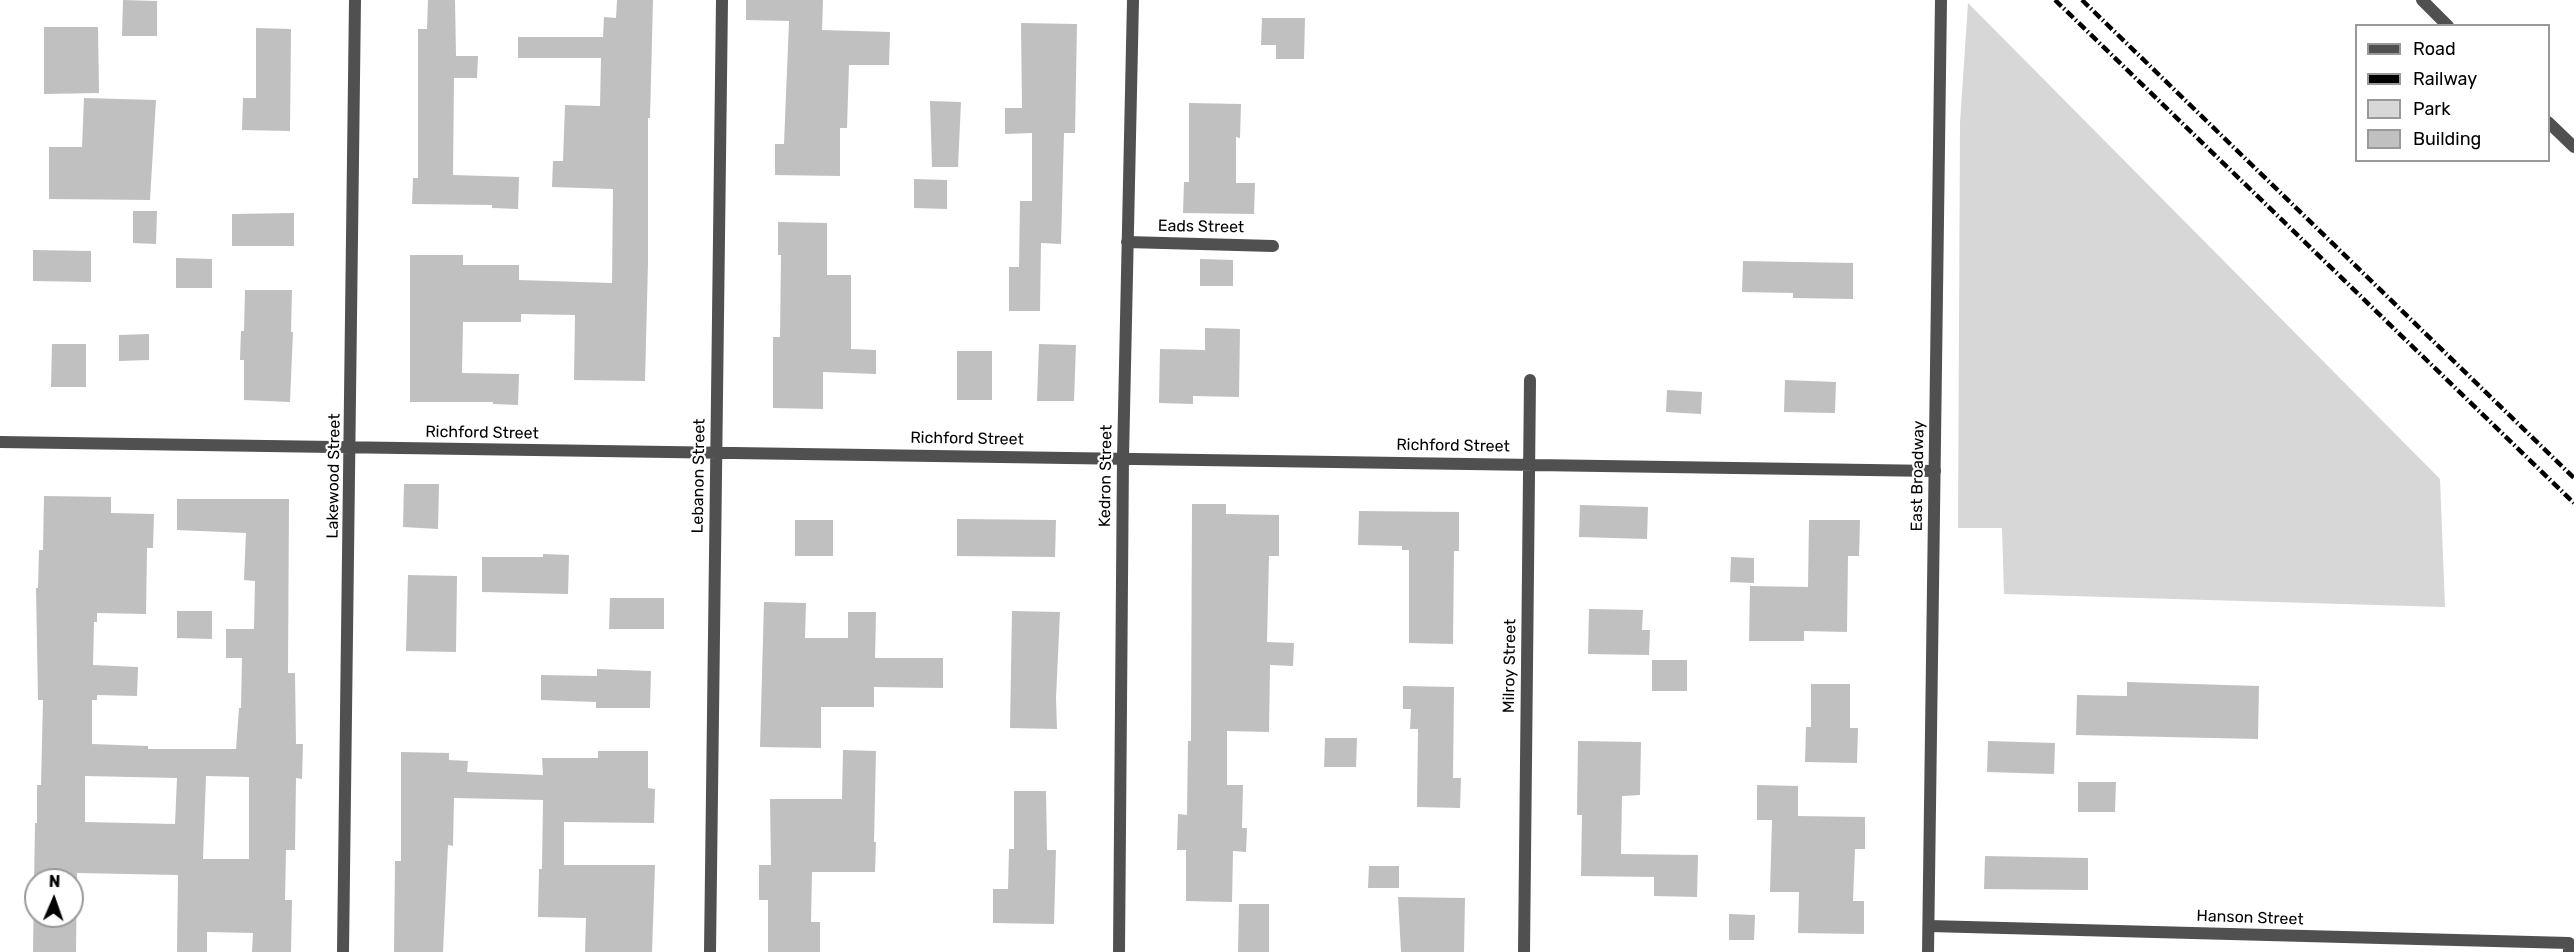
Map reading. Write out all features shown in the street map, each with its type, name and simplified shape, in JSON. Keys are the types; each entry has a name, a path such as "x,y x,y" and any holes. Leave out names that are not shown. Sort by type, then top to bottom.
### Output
{"street":[{"name":"Lakewood Street","path":"343,952 355,0"},
{"name":"Lebanon Street","path":"710,952 722,0"},
{"name":"Kedron Street","path":"1119,952 1123,457 1133,0"},
{"name":"East Broadway","path":"1929,952 1941,0"},
{"path":"2422,0 2446,24"},
{"path":"2550,124 2574,147"},
{"name":"Eads Street","path":"1127,242 1273,246"},
{"name":"Milroy Street","path":"1524,952 1530,380"},
{"name":"Richford Street","path":"0,442 1123,457 1935,471"},
{"name":"Hanson Street","path":"1929,926 2569,948"}],"green space":[{"path":"1968,3 2440,479 2445,607 2004,594 2002,528 1958,528 1960,123"}],"building":[{"path":"123,0 157,1 157,36 122,36"},
{"path":"428,0 455,0 456,56 478,56 477,78 454,78 453,175 519,177 518,209 492,208 492,205 412,204 413,178 418,178 418,29 427,29"},
{"path":"617,0 653,0 650,118 648,118 645,381 574,380 575,315 521,314 521,322 463,322 462,373 519,374 518,405 493,404 493,402 410,402 410,255 463,255 463,265 519,265 519,280 612,283 613,189 552,187 553,161 563,161 565,105 600,106 601,58 518,58 518,37 603,37 604,17 616,18"},
{"path":"746,0 823,0 822,30 890,32 889,65 849,65 847,128 840,128 840,176 775,175 775,144 784,144 789,21 746,20"},
{"path":"1262,18 1305,18 1304,59 1276,59 1276,45 1261,45"},
{"path":"1021,23 1077,24 1075,133 1064,133 1061,244 1041,243 1040,311 1009,311 1009,267 1019,267 1020,201 1032,201 1032,133 1005,134 1005,108 1022,108"},
{"path":"44,27 98,27 99,93 44,94"},
{"path":"256,28 291,29 290,131 242,130 243,98 256,98"},
{"path":"84,98 156,100 150,200 49,199 49,147 82,147"},
{"path":"930,101 961,102 958,167 932,167"},
{"path":"1189,103 1241,104 1240,138 1236,137 1236,183 1255,183 1254,214 1183,213 1184,182 1189,182"},
{"path":"914,179 947,180 947,209 914,208"},
{"path":"133,211 157,211 156,244 133,243"},
{"path":"294,213 294,246 232,246 232,214"},
{"path":"778,222 827,223 827,275 851,275 851,349 876,350 876,374 823,372 823,409 773,408 773,337 780,337 781,255 778,255"},
{"path":"33,250 91,251 91,282 33,281"},
{"path":"176,258 212,259 212,288 176,288"},
{"path":"1200,259 1233,260 1233,286 1200,286"},
{"path":"1743,261 1853,263 1853,299 1793,298 1793,293 1742,292"},
{"path":"245,290 292,290 290,402 244,400 244,360 240,360 241,331 244,331"},
{"path":"1205,328 1240,329 1239,397 1193,396 1193,404 1159,403 1160,349 1205,350"},
{"path":"149,334 149,360 119,361 119,335"},
{"path":"52,344 86,344 86,387 51,387"},
{"path":"1039,344 1076,345 1074,401 1037,401"},
{"path":"957,351 992,351 992,400 957,400"},
{"path":"1785,380 1836,382 1835,413 1784,412"},
{"path":"1667,390 1702,392 1701,414 1666,412"},
{"path":"404,484 439,484 438,529 403,527"},
{"path":"44,496 111,497 111,513 154,514 153,548 147,548 146,614 97,613 97,622 94,622 93,665 138,667 137,696 97,695 97,700 92,700 92,744 148,746 148,749 236,749 239,708 241,708 242,658 226,658 226,629 254,629 255,581 244,580 246,533 177,530 177,499 289,499 288,673 295,673 296,744 303,744 302,779 296,778 295,850 286,850 285,900 292,900 291,952 252,952 253,933 207,932 207,952 177,952 178,875 84,873 84,868 34,868 37,785 41,785 43,700 38,700 36,588 38,588 39,550 43,550","holes":["85,776 177,778 175,824 85,822","206,776 249,777 249,859 203,859"]},
{"path":"1192,504 1226,504 1226,514 1279,515 1279,556 1269,556 1267,642 1294,643 1293,666 1270,665 1269,732 1227,731 1227,785 1243,785 1242,828 1247,828 1246,852 1233,851 1232,902 1186,901 1186,850 1177,850 1178,814 1187,815 1188,741 1191,741"},
{"path":"1580,505 1648,507 1647,539 1579,537"},
{"path":"1359,511 1459,512 1459,551 1454,551 1453,644 1409,643 1409,550 1402,550 1402,546 1358,545"},
{"path":"957,519 1056,520 1055,557 957,556"},
{"path":"795,520 833,520 833,556 795,556"},
{"path":"1809,520 1860,520 1859,556 1848,556 1847,632 1804,631 1804,641 1749,641 1750,586 1808,587"},
{"path":"543,554 569,555 568,594 482,592 482,557 543,557"},
{"path":"1731,557 1754,558 1754,583 1730,582"},
{"path":"408,575 457,576 456,652 406,651"},
{"path":"610,598 664,598 664,629 609,629"},
{"path":"764,602 806,603 805,638 848,638 848,612 876,612 875,658 943,658 943,688 874,687 874,707 821,707 821,748 760,747"},
{"path":"1589,609 1643,610 1642,630 1650,630 1649,655 1588,654"},
{"path":"177,611 212,611 212,639 177,638"},
{"path":"1012,611 1060,612 1057,729 1010,728"},
{"path":"1652,660 1687,660 1687,691 1652,691"},
{"path":"597,669 651,671 650,708 596,708 596,702 541,700 541,675 597,676"},
{"path":"2127,682 2259,686 2258,739 2076,735 2077,695 2127,696"},
{"path":"1811,684 1850,684 1850,728 1858,728 1857,763 1805,762 1806,727 1811,727"},
{"path":"1403,686 1454,687 1453,778 1461,778 1460,808 1417,807 1418,729 1410,729 1411,709 1403,709"},
{"path":"1325,738 1357,738 1356,767 1324,767"},
{"path":"1578,741 1641,742 1640,795 1622,796 1621,854 1698,855 1697,897 1654,896 1654,877 1581,876 1582,815 1577,815"},
{"path":"1988,741 2055,743 2054,774 1987,772"},
{"path":"843,750 876,751 875,872 812,872 811,922 820,922 820,952 768,952 768,900 759,900 759,865 771,865 770,799 842,799"},
{"path":"598,751 648,751 648,788 655,789 654,823 564,822 564,865 655,865 652,952 585,952 586,918 538,917 539,869 542,869 543,800 454,798 453,846 448,845 443,952 394,952 395,861 401,861 401,752 449,753 449,760 468,761 467,772 543,775 542,758 598,758"},
{"path":"2078,782 2116,782 2115,812 2078,812"},
{"path":"1757,785 1798,786 1798,816 1865,817 1865,849 1855,849 1853,901 1864,901 1864,934 1798,933 1799,892 1770,892 1772,820 1757,820"},
{"path":"1014,791 1046,791 1047,850 1056,850 1054,924 993,923 993,889 1008,889 1009,849 1014,849"},
{"path":"1985,856 2088,858 2088,890 1984,889"},
{"path":"1369,866 1399,866 1399,888 1368,888"},
{"path":"1398,897 1465,898 1464,952 1401,952"},
{"path":"1239,904 1269,904 1269,952 1238,952"},
{"path":"1729,914 1755,915 1754,940 1729,940"},
{"path":"33,928 76,928 76,952 33,952"}],"railway":[{"path":"2055,0 2574,503"},
{"path":"2082,0 2574,478"}]}
